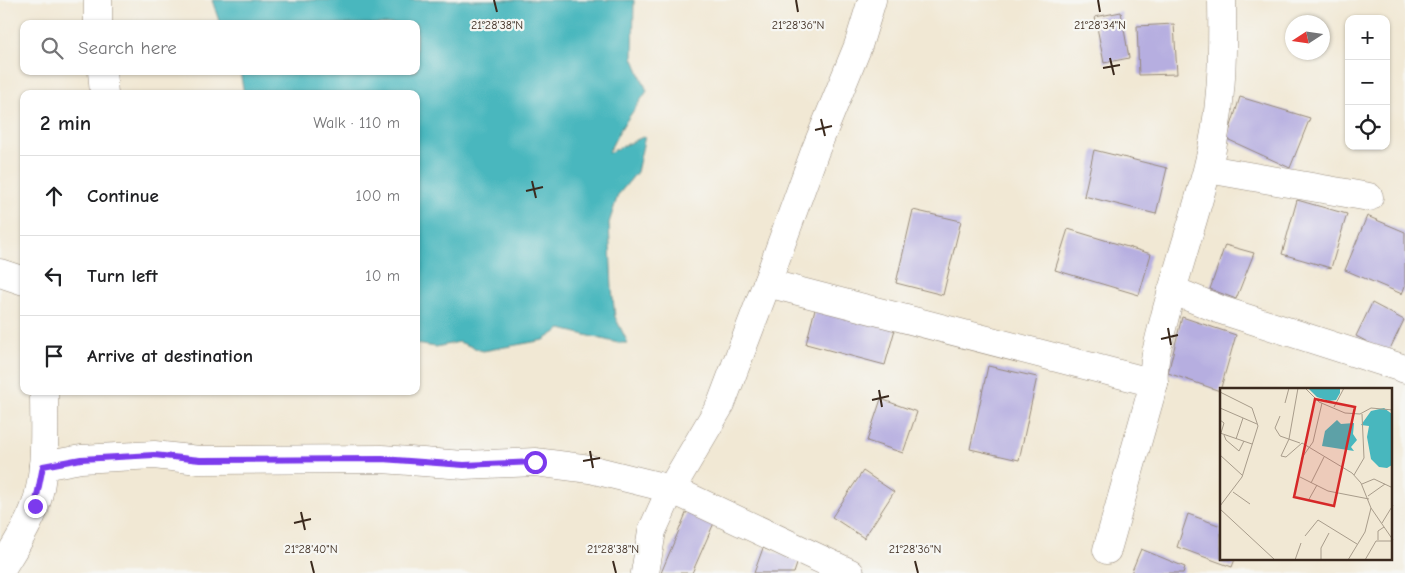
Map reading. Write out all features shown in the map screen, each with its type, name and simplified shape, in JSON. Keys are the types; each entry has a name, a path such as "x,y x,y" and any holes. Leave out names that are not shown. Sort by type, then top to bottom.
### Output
{"street":[{"path":"98,0 98,20"},
{"path":"646,573 652,530 671,489 721,404 815,151 858,46 872,0"},
{"path":"1107,550 1154,383 1153,373 1157,352 1172,290 1208,169 1216,130 1221,82 1222,0"},
{"path":"102,75 104,90"},
{"path":"1208,169 1369,197"},
{"path":"0,273 20,279"},
{"path":"767,283 1154,383"},
{"path":"1172,290 1221,310 1405,369"},
{"path":"0,571 35,506 43,466 44,395"},
{"path":"43,466 81,459 154,455 200,460 382,459 464,465 535,462 590,469 671,489 850,573"}],"water":[{"path":"212,0 634,0 633,57 647,91 620,130 608,153 645,136 637,172 618,195 609,223 615,317 628,343 618,343 561,329 544,340 483,351 459,342 436,347 420,345 420,90 243,90 241,75 420,75 420,20 219,20"}],"building":[{"path":"1121,12 1129,58 1104,63 1095,17"},
{"path":"1174,24 1177,74 1139,75 1137,26"},
{"path":"1240,97 1310,118 1290,168 1227,139"},
{"path":"1094,150 1167,168 1156,214 1084,196"},
{"path":"1297,200 1347,214 1331,268 1282,254"},
{"path":"913,210 961,221 943,295 896,283"},
{"path":"1367,216 1405,232 1405,286 1402,294 1345,270"},
{"path":"1068,229 1151,254 1139,295 1055,270"},
{"path":"1225,245 1254,253 1236,299 1210,289"},
{"path":"817,301 897,322 885,365 806,344"},
{"path":"1372,303 1404,320 1388,353 1356,336"},
{"path":"1182,317 1236,335 1220,391 1168,373"},
{"path":"988,366 1037,377 1019,460 970,449"},
{"path":"881,399 917,412 903,453 867,441"},
{"path":"863,471 894,492 864,538 832,517"},
{"path":"687,511 714,523 692,573 661,573"},
{"path":"1188,514 1220,526 1220,560 1235,560 1232,567 1177,547"},
{"path":"763,548 798,561 794,573 754,573"},
{"path":"1141,549 1185,567 1183,573 1131,573"}],"route":[{"path":"35,506 43,466 81,459 154,455 200,460 382,459 464,465 535,462"}]}
